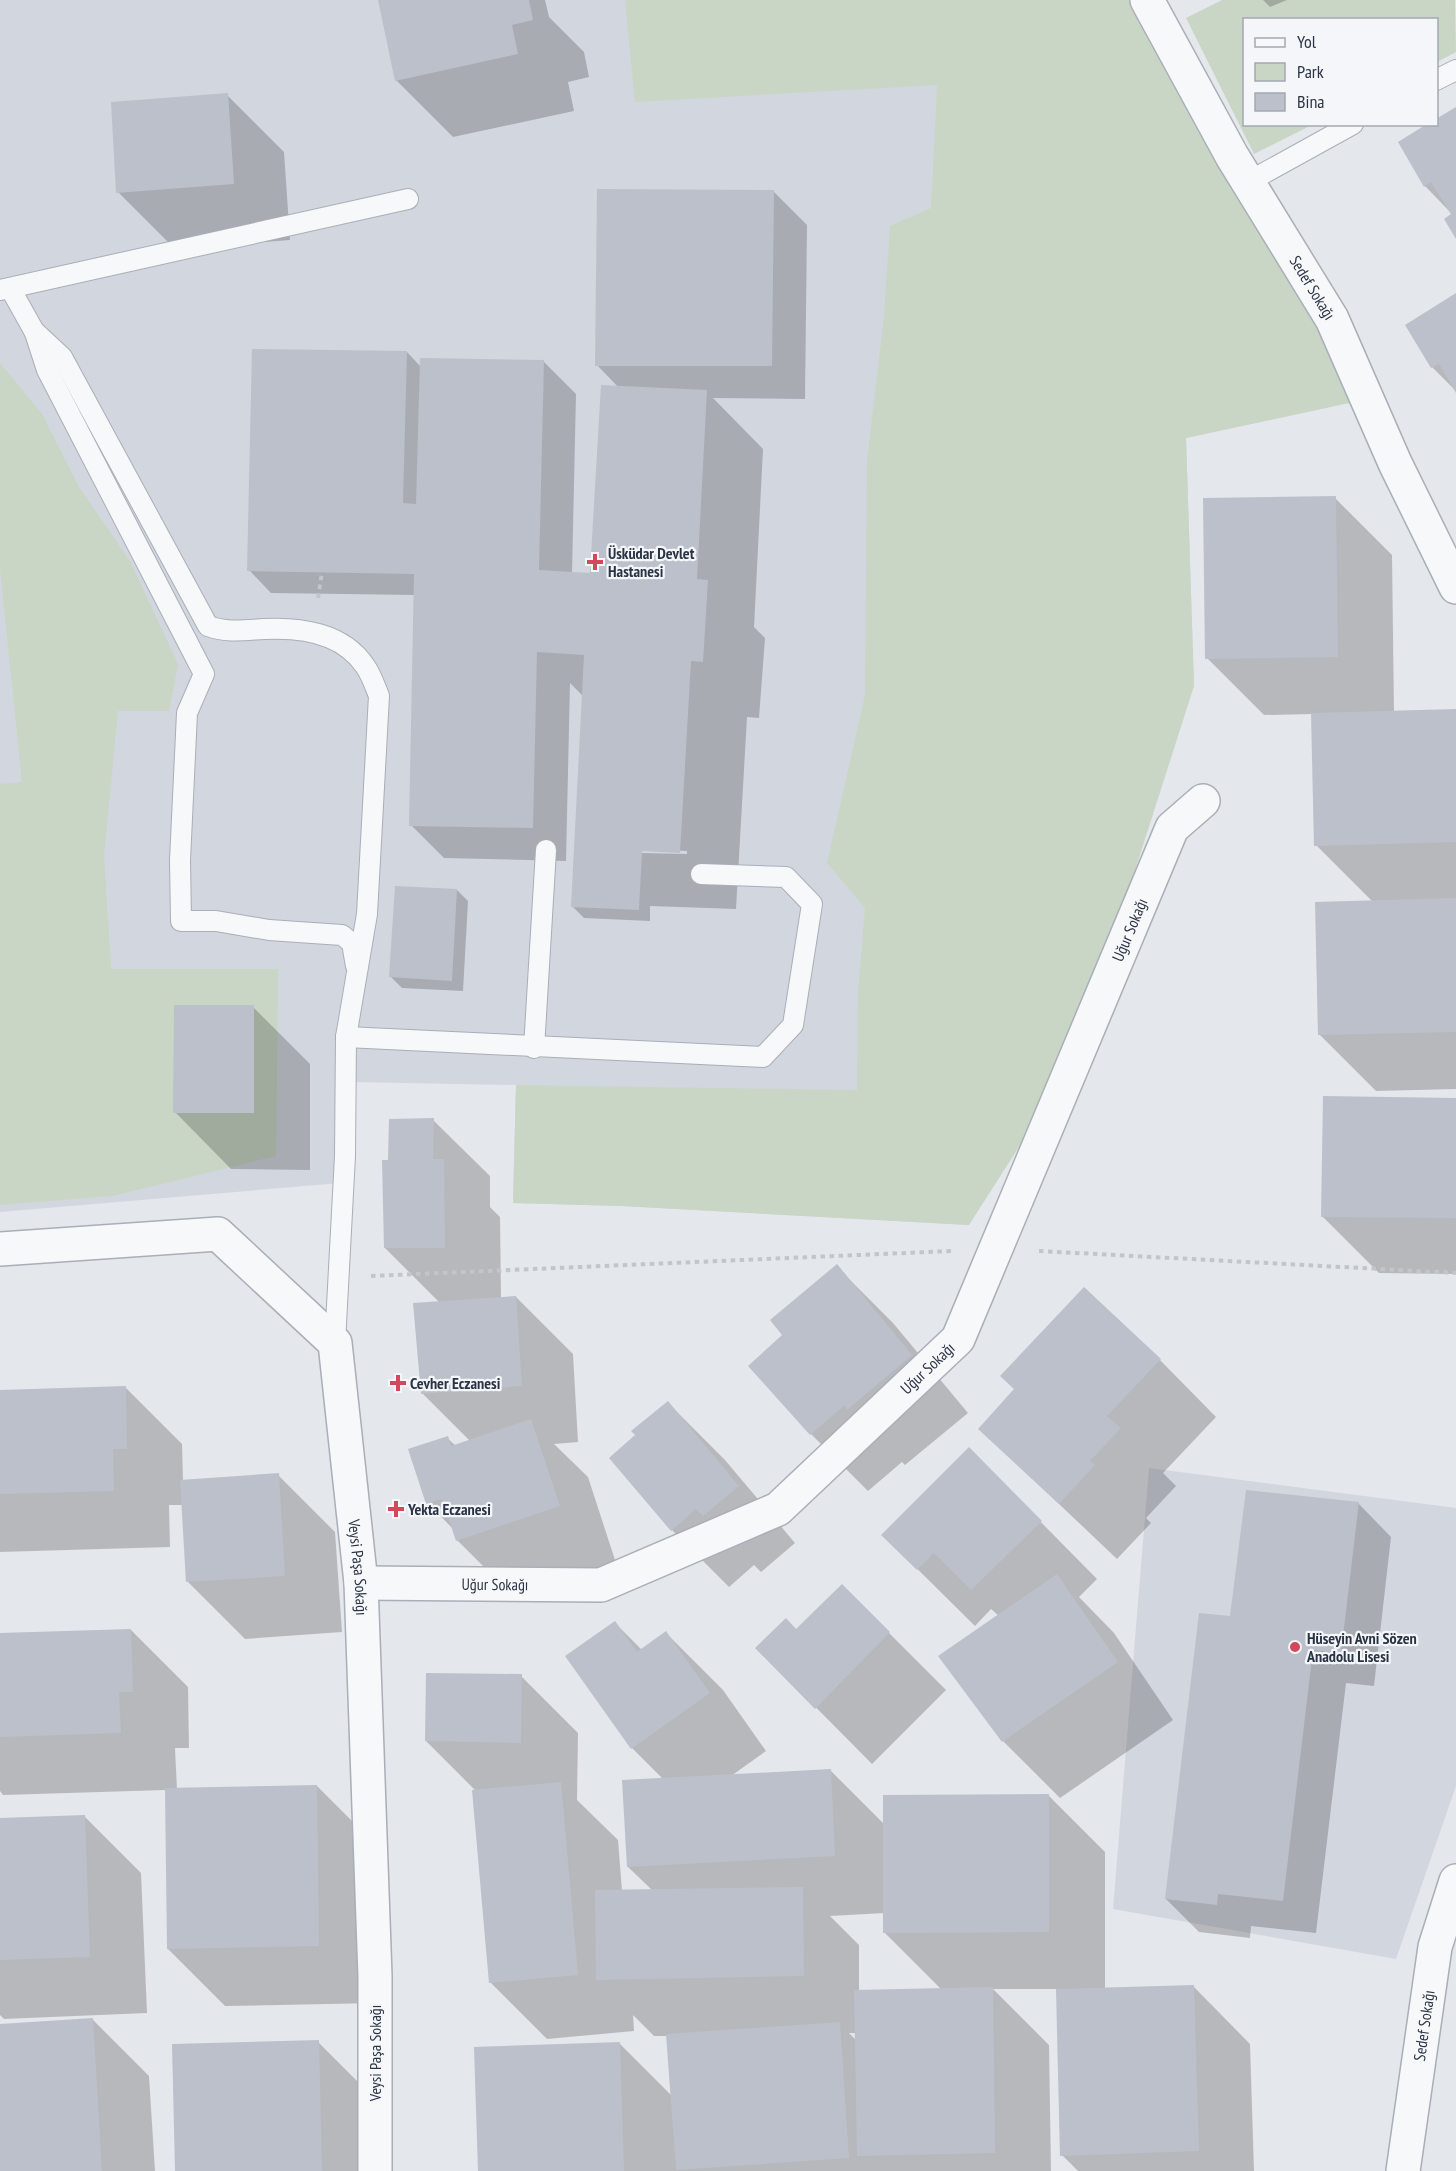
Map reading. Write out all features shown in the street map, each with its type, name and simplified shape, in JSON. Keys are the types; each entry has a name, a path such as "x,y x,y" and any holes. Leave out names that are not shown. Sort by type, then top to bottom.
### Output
{"street":[{"name":"Sedef Sokağı","path":"1147,0 1248,182 1332,320 1395,464 1456,587"},
{"name":"Uğur Sokağı","path":"362,1583 601,1585 778,1509 958,1339 1172,828 1203,801"},
{"path":"0,1249 218,1234 335,1343"},
{"name":"Veysi Paşa Sokağı","path":"335,1343 362,1583 375,1976 375,2171"},
{"name":"Sedef Sokağı","path":"1403,2171 1435,1947 1456,1881"}],"lane":[{"path":"1438,79 1456,70"},
{"path":"1248,182 1349,126"},
{"path":"335,1343 345,1156 346,1038 367,914 379,696 365,665 341,642 313,632 275,628 222,631 208,626 62,357 34,331 5,289 408,199"},
{"path":"34,331 46,370 204,674 187,713 180,860 181,921 216,921 269,930 342,935 352,943 358,973"},
{"path":"534,1048 546,850"},
{"path":"346,1038 763,1057 793,1025 812,904 786,877 701,874"}],"path":[{"path":"317,608 322,572"},
{"path":"367,1276 996,1249 1456,1273"}],"shaded area":[{"name":"Üsküdar Devlet Hastanesi","path":"0,0 1131,0 1358,401 1186,438 1194,686 969,1225 622,1206 513,1203 516,1085 354,1082 352,1182 0,1212"},
{"name":"Hüseyin Avni Sözen Anadolu Lisesi","path":"1149,1468 1456,1508 1456,1786 1396,1959 1113,1909"}],"green space":[{"path":"625,0 1131,0 1358,401 1186,438 1194,686 1074,1061 969,1225 622,1206 513,1203 516,1085 857,1090 858,993 865,908 827,863 865,695 867,461 884,316 890,226 931,208 937,85 635,102"},
{"path":"1222,0 1455,0 1456,52 1438,61 1438,18 1243,18 1243,126 1310,126 1254,154 1186,18"},
{"path":"0,363 42,414 79,487 130,561 178,664 169,711 118,711 104,855 111,969 278,969 276,1156 112,1196 0,1205 0,784 22,782 0,569"}],"building":[{"path":"378,0 529,0 533,20 512,25 518,54 395,81"},
{"path":"228,93 234,184 116,193 111,102"},
{"path":"1456,107 1456,239 1444,219 1451,214 1431,182 1424,187 1398,142 1424,126 1438,126 1438,118"},
{"path":"597,189 774,190 772,366 595,366"},
{"path":"1456,293 1456,393 1439,364 1431,368 1405,325"},
{"path":"252,349 407,351 403,503 416,504 420,358 544,360 539,570 590,573 601,385 707,390 697,579 708,580 703,662 691,661 680,853 642,851 639,910 571,907 584,655 537,652 533,828 409,826 414,574 247,571"},
{"path":"1336,496 1338,657 1205,659 1203,498"},
{"path":"1456,709 1456,842 1314,846 1311,713"},
{"path":"395,886 457,889 452,981 389,977"},
{"path":"1456,898 1456,1032 1318,1035 1315,902"},
{"path":"174,1005 254,1005 254,1113 173,1113"},
{"path":"1323,1096 1456,1098 1456,1218 1321,1217"},
{"path":"434,1118 433,1159 444,1159 445,1248 384,1248 382,1160 388,1160 389,1119"},
{"path":"837,1264 912,1355 847,1410 845,1405 810,1435 748,1366 782,1335 770,1320"},
{"path":"1084,1287 1161,1359 1107,1416 1121,1428 1090,1461 1095,1465 1059,1504 978,1429 1014,1389 1000,1376"},
{"path":"516,1296 522,1386 421,1394 413,1303"},
{"path":"126,1386 127,1449 113,1449 114,1491 0,1494 0,1390"},
{"path":"668,1401 739,1486 703,1516 696,1509 671,1531 609,1458 635,1435 631,1431"},
{"path":"531,1419 560,1506 456,1541 442,1499 426,1504 408,1449 448,1436 451,1446"},
{"path":"969,1447 1042,1521 971,1590 934,1553 917,1570 881,1535"},
{"path":"279,1473 285,1576 186,1582 180,1480"},
{"path":"1246,1490 1359,1502 1341,1653 1313,1650 1283,1901 1218,1894 1217,1905 1165,1899 1199,1613 1230,1616"},
{"path":"1057,1574 1118,1662 1002,1742 938,1656"},
{"path":"842,1584 890,1632 815,1709 755,1648 786,1618 796,1629"},
{"path":"615,1621 637,1652 666,1631 710,1693 631,1749 565,1656"},
{"path":"131,1629 133,1692 119,1692 121,1733 0,1737 0,1633"},
{"path":"426,1673 522,1674 521,1743 425,1741"},
{"path":"831,1769 835,1856 627,1867 622,1780"},
{"path":"561,1782 578,1975 489,1983 472,1790"},
{"path":"317,1785 319,1946 167,1949 165,1788"},
{"path":"1049,1794 1049,1932 883,1933 883,1795"},
{"path":"85,1815 90,1957 0,1960 0,1818"},
{"path":"803,1887 804,1976 596,1980 595,1890"},
{"path":"1194,1985 1199,2151 1060,2156 1056,1989"},
{"path":"993,1987 995,2153 857,2156 854,1990"},
{"path":"93,2018 102,2171 0,2171 0,2024"},
{"path":"840,2022 849,2158 676,2170 666,2034"},
{"path":"319,2040 322,2171 175,2171 172,2044"},
{"path":"620,2042 624,2171 478,2171 474,2047"}],"place":[{"name":"Üsküdar Devlet Hastanesi","path":"595,562"},
{"name":"Cevher Eczanesi","path":"398,1383"},
{"name":"Yekta Eczanesi","path":"396,1509"},
{"name":"Hüseyin Avni Sözen Anadolu Lisesi","path":"1295,1647"}]}
